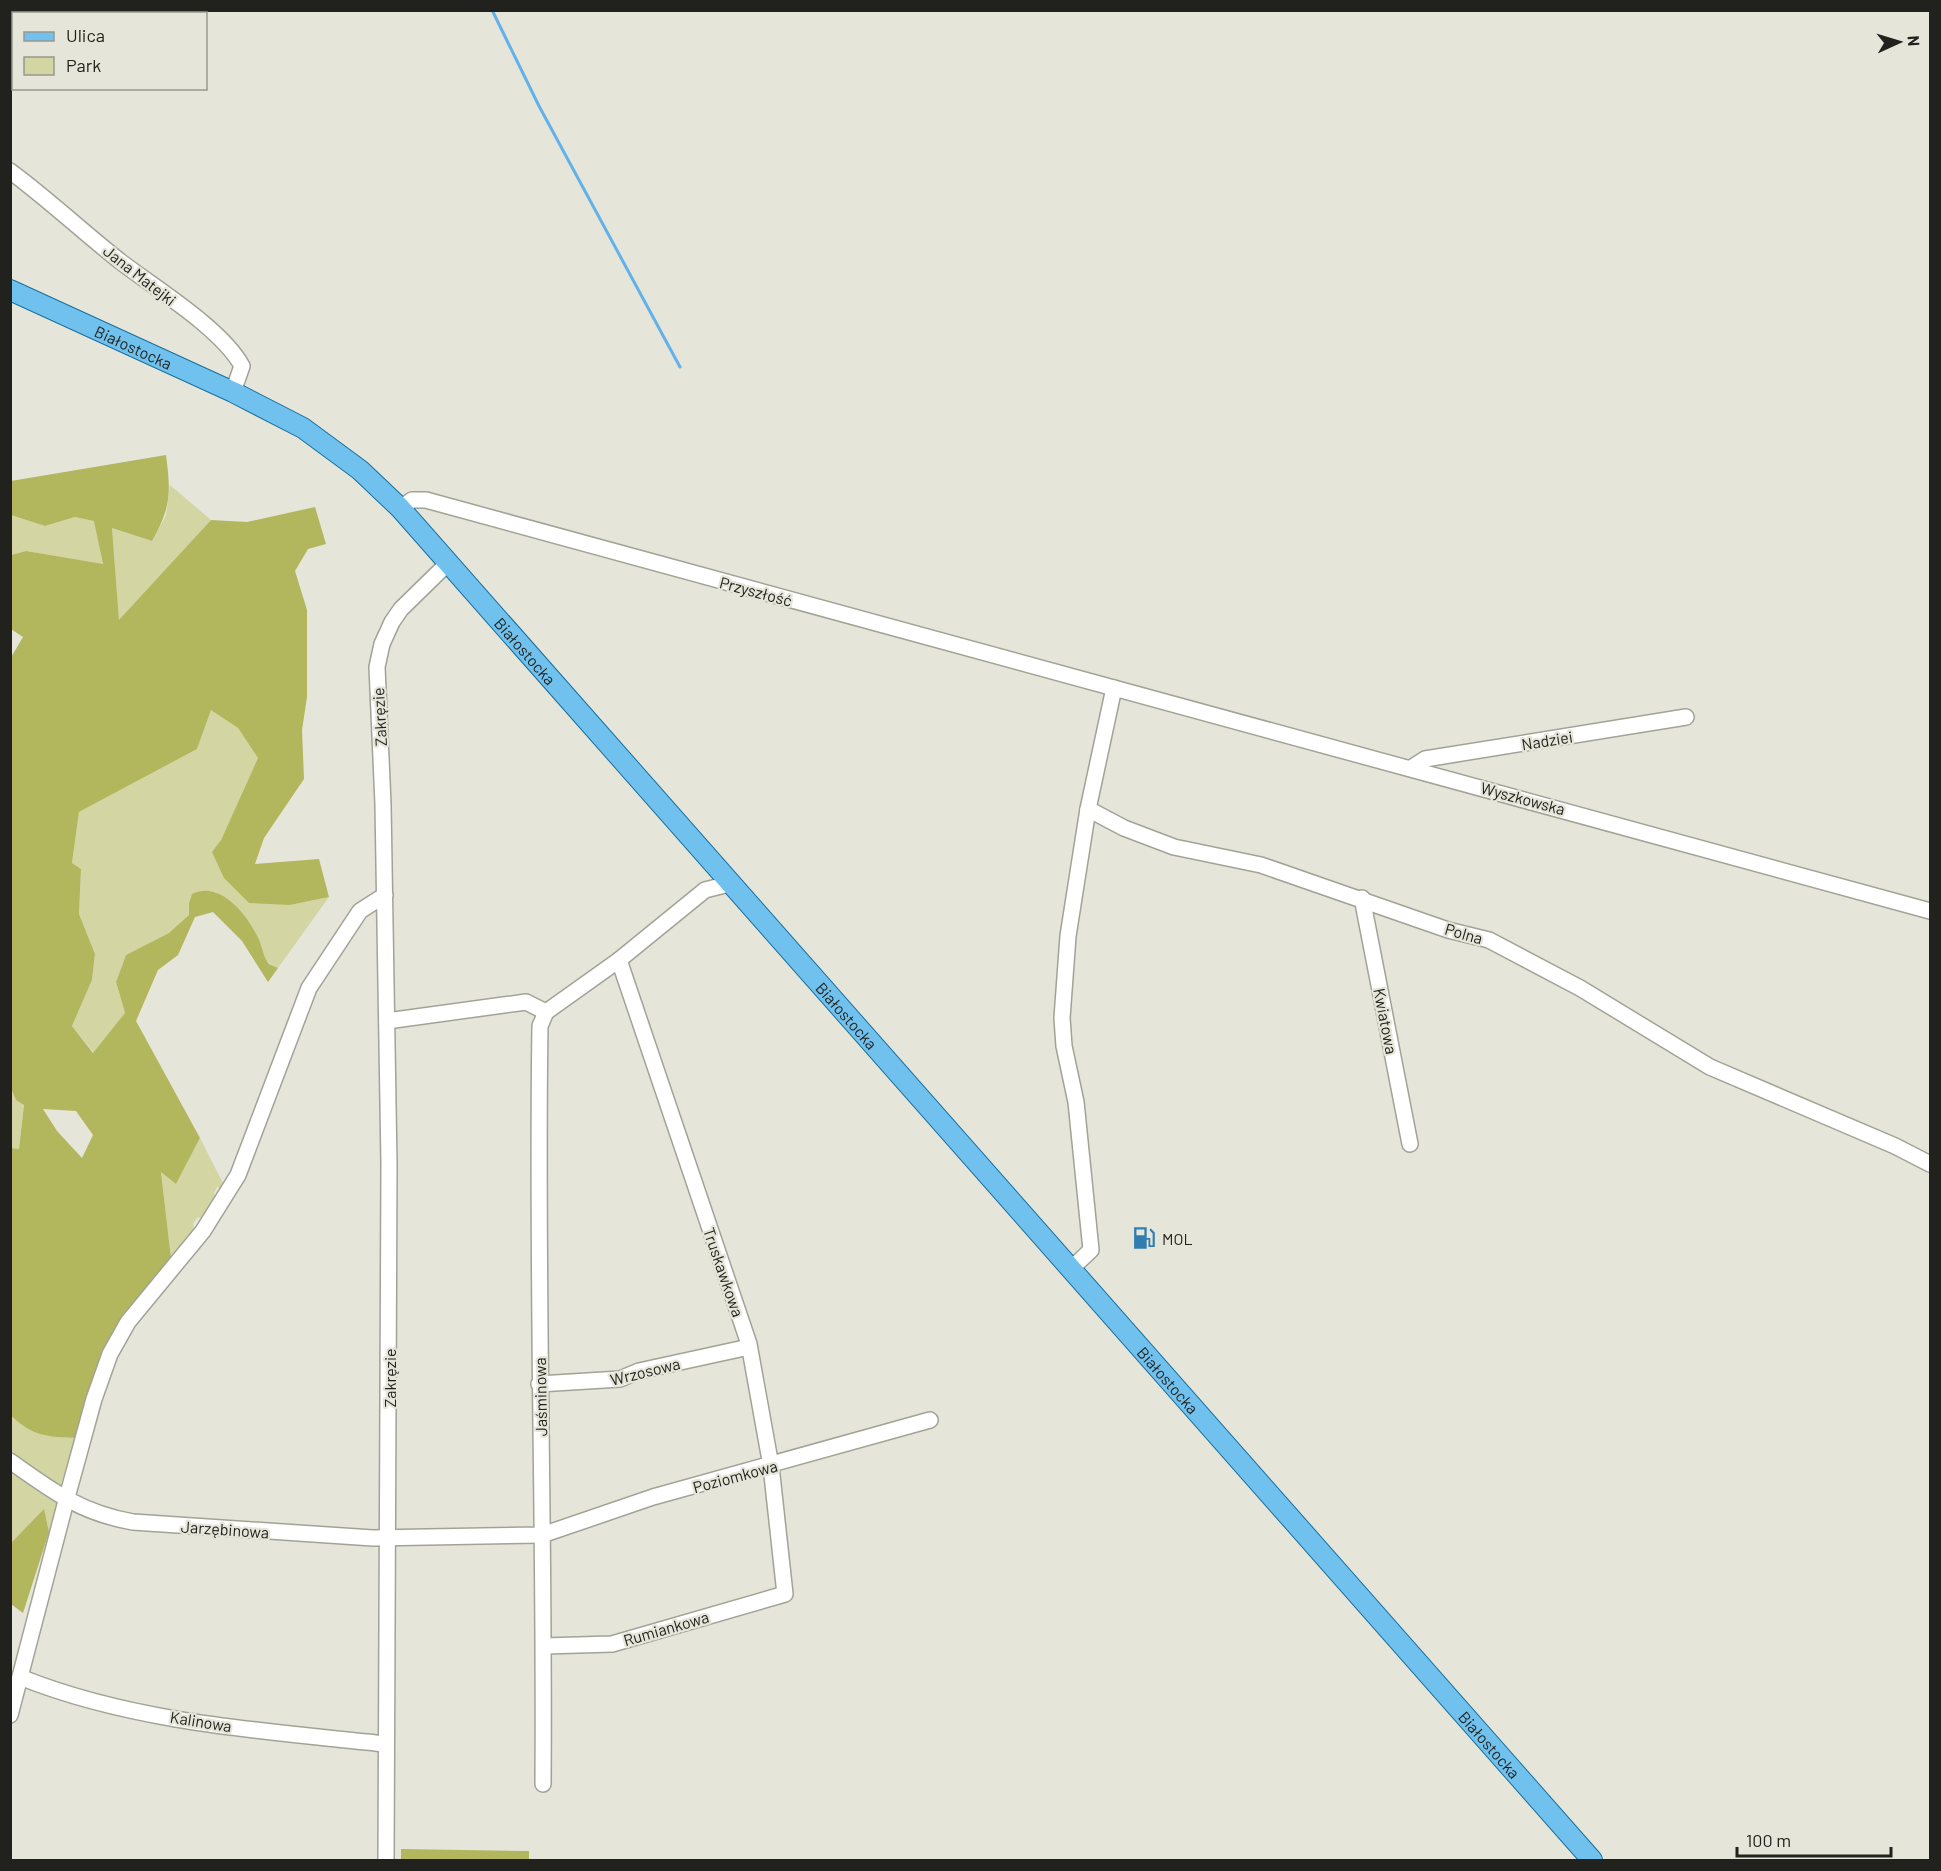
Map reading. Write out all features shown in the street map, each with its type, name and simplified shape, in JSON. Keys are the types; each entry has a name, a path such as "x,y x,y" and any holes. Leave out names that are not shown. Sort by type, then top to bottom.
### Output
{"main road":[{"name":"Białostocka","path":"10,290 233,392 303,428 360,470 400,508 729,884 1592,1860"}],"street":[{"name":"Jana Matejki","path":"10,171 45,197 118,260 221,339 242,366 233,392"},
{"name":"Przyszłość","path":"400,508 412,501 426,500 1114,688"},
{"name":"Zakręzie","path":"386,1860 389,1537 387,1021 377,667 386,633 401,609 447,564"},
{"name":"Wyszkowska","path":"1114,688 1930,910"},
{"path":"1071,1269 1091,1250 1076,1102 1064,1046 1062,1018 1068,936 1088,809 1114,688"},
{"name":"Nadziei","path":"1411,768 1425,759 1686,717"},
{"name":"Polna","path":"1088,809 1125,828 1174,847 1261,865 1362,898 1448,930 1489,940 1580,988 1710,1066 1895,1146 1930,1164"},
{"path":"387,1021 526,1002 546,1012 619,960 705,890 729,884"},
{"path":"10,1715 66,1501 110,1354 128,1322 203,1231 238,1175 309,988 360,911 385,895"},
{"name":"Kwiatowa","path":"1362,898 1410,1144"},
{"name":"Truskawkowa","path":"619,960 749,1347 771,1466 785,1594"},
{"name":"Jaśminowa","path":"543,1784 544,1646 537,1197 540,1026 546,1012"},
{"name":"Wrzosowa","path":"539,1384 620,1379 639,1371 749,1347"},
{"name":"Poziomkowa","path":"389,1537 542,1535 653,1497 930,1420"},
{"path":"10,1461 66,1501"},
{"name":"Jarzębinowa","path":"66,1501 102,1517 133,1522 373,1539 389,1537"},
{"name":"Rumiankowa","path":"544,1646 612,1644 785,1594"},
{"name":"Kalinowa","path":"20,1677 66,1695 142,1711 258,1730 386,1744"}],"green space":[{"path":"166,455 169,480 168,499 163,519 152,541 112,528 119,620 211,520 247,522 315,507 326,544 308,549 295,571 307,610 307,697 302,730 304,779 264,838 255,864 319,859 329,897 290,905 249,903 224,878 212,852 221,840 258,758 238,728 211,710 197,749 79,812 72,863 81,869 79,914 95,954 92,980 72,1026 93,1053 125,1013 116,982 126,955 169,933 189,915 192,894 203,891 213,892 233,903 255,932 269,964 278,968 268,982 242,941 213,912 195,917 178,955 158,970 136,1021 200,1138 176,1184 161,1172 171,1258 119,1322 76,1438 41,1434 26,1428 11,1416 10,1148 19,1149 24,1105 16,1100 10,1086 10,659 23,637 11,629 11,555 26,551 103,564 94,521 75,517 45,526 11,515 11,481","holes":["43,1109 76,1111 93,1135 82,1158 57,1131"]},
{"path":"170,485 211,520 119,621 112,528 152,541 166,515"},
{"path":"11,515 45,526 75,517 95,521 103,565 26,551 11,555"},
{"path":"211,709 238,728 258,758 221,840 213,852 290,905 329,897 278,968 268,962 261,944 216,892 194,893 191,896 189,915 169,933 126,955 116,982 125,1013 94,1053 72,1026 92,980 95,954 79,914 81,869 72,863 79,812 197,749"},
{"path":"10,1086 16,1100 24,1104 19,1149 11,1148"},
{"path":"200,1138 224,1185 221,1189 217,1187 214,1193 216,1197 202,1217 197,1218 193,1224 194,1229 171,1258 161,1171 176,1184"},
{"path":"10,1416 33,1431 57,1437 76,1438 60,1487 11,1454"},
{"path":"11,1464 61,1499 49,1532 44,1510 11,1543"},
{"path":"44,1509 49,1532 23,1613 11,1604 11,1543"},
{"path":"401,1849 529,1851 529,1860 401,1860"}],"waterway":[{"path":"492,10 539,106 680,367"}],"place":[{"name":"MOL","path":"1144,1238"}]}
